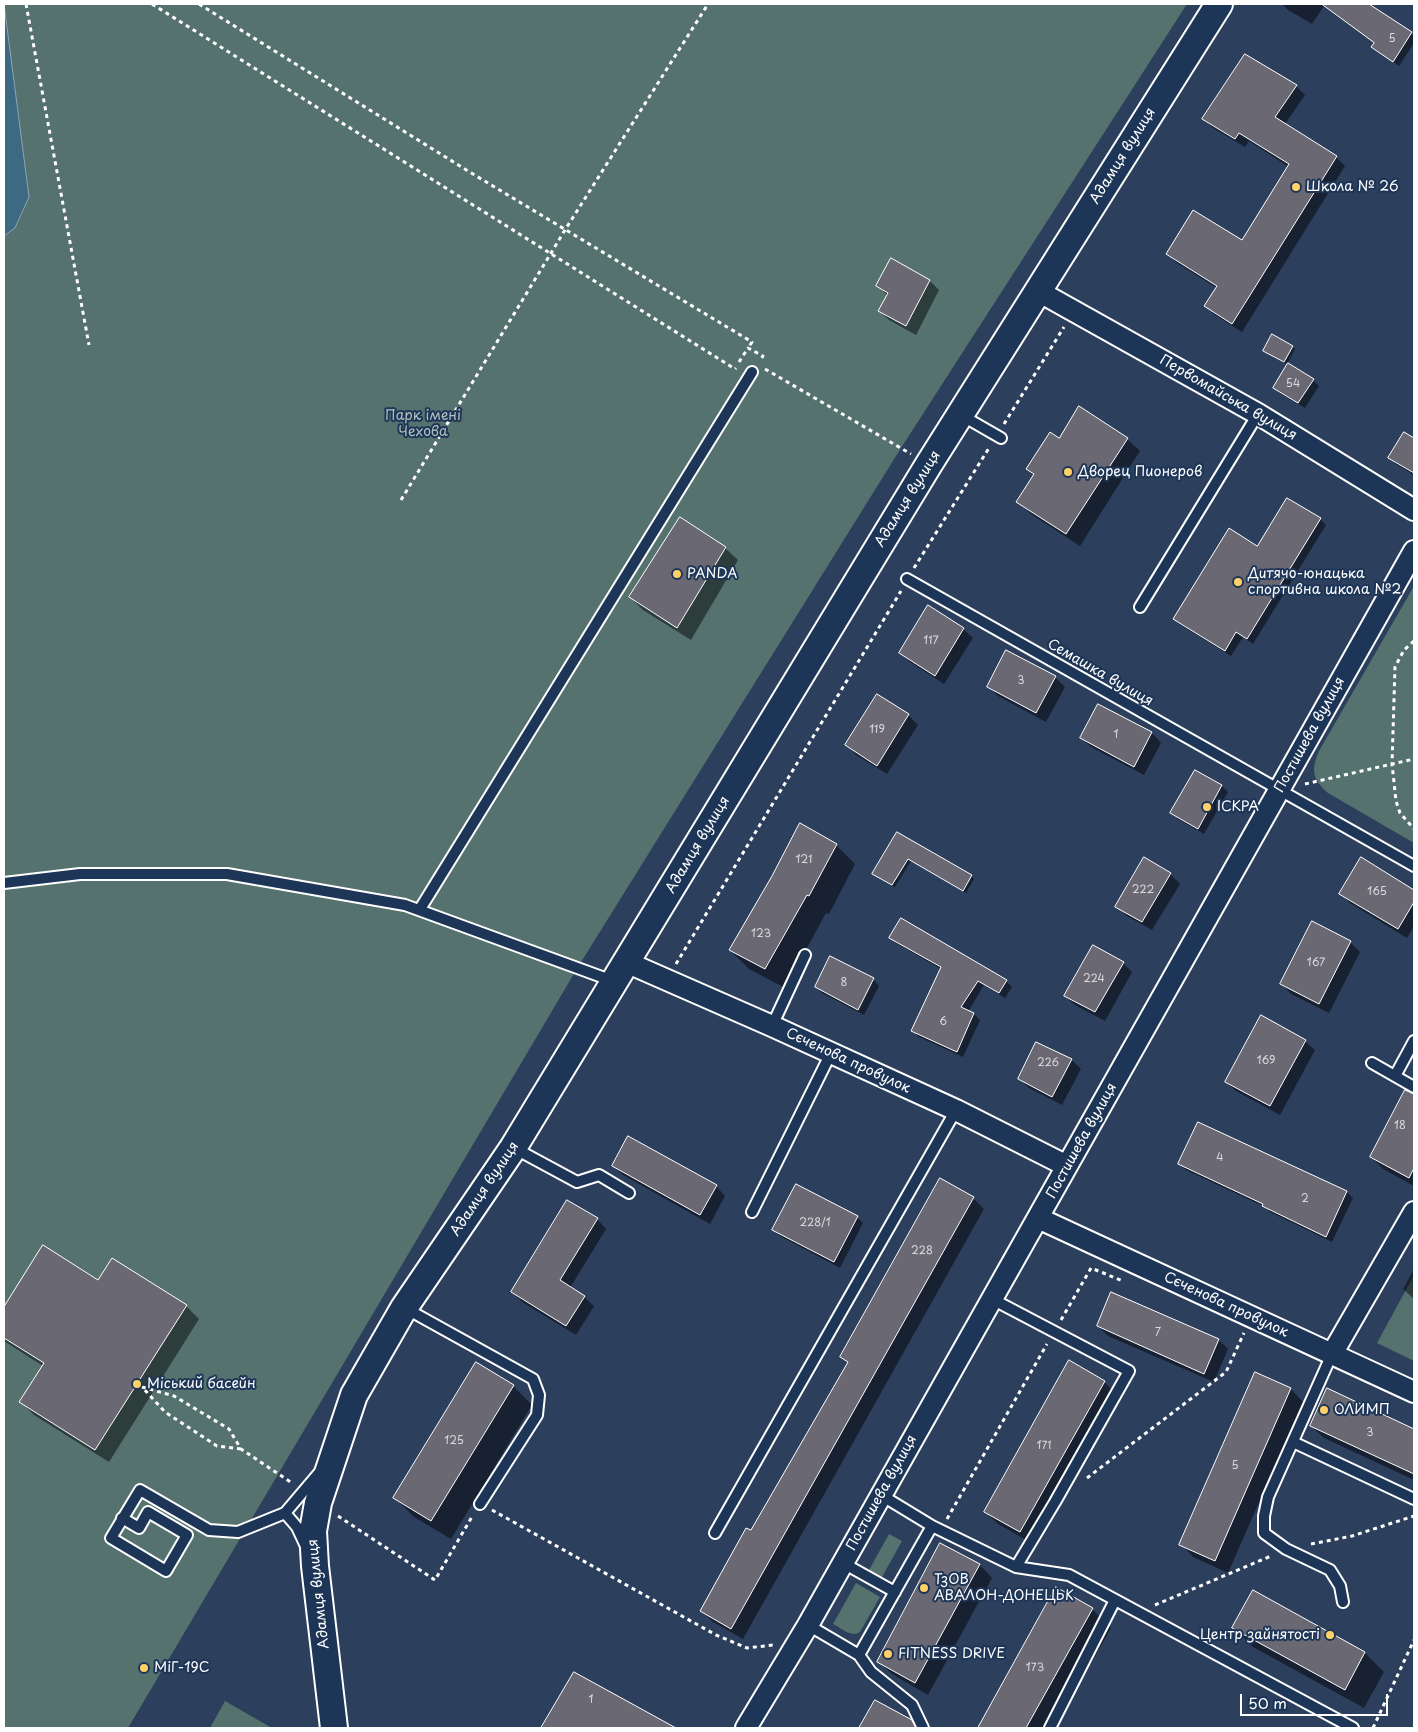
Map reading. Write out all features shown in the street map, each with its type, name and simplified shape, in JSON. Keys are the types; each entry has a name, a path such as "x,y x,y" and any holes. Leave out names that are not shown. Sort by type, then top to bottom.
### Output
{"street":[{"name":"Адамця вулиця","path":"336,1723 315,1566 312,1497 332,1457 354,1394 404,1308 513,1148 929,464 1219,4"},
{"name":"Первомайська вулиця","path":"1038,291 1258,414 1414,510"},
{"name":"Постишева вулиця","path":"746,1728 843,1563 1414,551"},
{"name":"Сєченова провулок","path":"620,972 666,980 772,1026 956,1110 1067,1166"},
{"path":"1332,1354 1414,1212"},
{"name":"Сєченова провулок","path":"1038,1218 1414,1392"}],"lane":[{"path":"420,909 752,372"},
{"path":"961,414 1001,438"},
{"path":"1140,607 1258,414"},
{"name":"Семашка вулиця","path":"907,580 1414,866"},
{"path":"4,883 80,874 227,874 405,904 620,972"},
{"path":"772,1026 805,955"},
{"path":"1395,1076 1414,1041"},
{"path":"752,1212 831,1053"},
{"path":"1372,1063 1414,1087"},
{"path":"715,1533 956,1110"},
{"path":"513,1148 577,1182 599,1175 629,1194"},
{"path":"992,1299 1129,1371 1016,1568"},
{"path":"404,1308 533,1379 539,1395 537,1415 480,1504"},
{"path":"1332,1354 1268,1497 1264,1516 1264,1533 1286,1549 1330,1570 1340,1586 1343,1602"},
{"path":"1293,1442 1414,1499"},
{"path":"122,1518 139,1528 148,1512 187,1535 166,1571 111,1538 122,1518 140,1490 209,1530 238,1532 285,1513 312,1497"},
{"path":"881,1495 932,1526 1016,1568 1069,1575 1353,1728"},
{"path":"285,1513 297,1527 315,1566"},
{"path":"859,1655 932,1526"},
{"path":"843,1563 895,1592"},
{"path":"1050,1728 1115,1600"},
{"path":"803,1633 859,1655 871,1672 912,1706 923,1728"}],"path":[{"path":"26,4 89,345"},
{"path":"152,4 735,369 752,342 199,4"},
{"path":"401,500 551,254 708,4"},
{"path":"748,348 763,356 757,364 929,464"},
{"path":"666,980 907,580"},
{"path":"1414,641 1404,650 1395,667 1392,764 1396,800 1400,813 1414,829"},
{"path":"1279,791 1414,759"},
{"path":"1086,1478 1226,1372 1246,1330"},
{"path":"137,1384 174,1396 229,1429 241,1449 434,1580 480,1504 716,1635 747,1648 803,1633"},
{"path":"142,1387 165,1412 217,1446 241,1449"},
{"path":"1373,1728 1414,1640"}],"green space":[{"name":"Парк імені Чехова","path":"4,4 1187,4 901,448 578,967 128,1728 4,1728"},
{"path":"1414,586 1414,843 1328,793 1316,779 1314,769 1319,751"},
{"path":"1414,1275 1414,1361 1377,1343"},
{"path":"889,1534 902,1541 882,1577 869,1570"},
{"path":"856,1583 880,1597 860,1632 853,1634 833,1624"},
{"path":"225,1701 272,1728 210,1728"}],"water":[{"path":"4,4 29,197 15,228 4,236"}],"building":[{"path":"1322,4 1369,4 1412,32 1393,62 1371,47 1374,43"},
{"name":"Школа № 26","path":"1245,54 1297,85 1275,117 1337,156 1232,324 1204,306 1217,286 1166,254 1193,210 1242,240 1289,164 1239,133 1235,139 1202,119"},
{"path":"891,258 930,280 906,326 878,311 888,293 876,286"},
{"path":"1272,334 1293,346 1284,362 1263,351"},
{"path":"1288,363 1314,379 1298,403 1273,388"},
{"name":"Дворец Пионеров","path":"1079,406 1128,438 1066,534 1016,502 1034,474 1026,469 1050,432 1059,438"},
{"path":"1404,432 1414,438 1414,473 1388,458"},
{"name":"Дитячо-юнацька спортивна школа №2","path":"1287,498 1321,518 1247,639 1236,632 1225,651 1173,619 1229,528 1257,546"},
{"path":"680,517 726,547 677,628 629,597"},
{"path":"928,605 964,628 935,676 899,653"},
{"path":"1006,650 1056,676 1036,713 987,687"},
{"path":"877,694 909,714 877,766 845,745"},
{"path":"1098,704 1152,732 1134,767 1080,738"},
{"path":"1195,770 1222,785 1198,829 1170,813"},
{"path":"800,823 837,844 809,896 807,895 765,969 729,950"},
{"path":"897,832 972,875 963,891 908,859 892,885 872,874"},
{"path":"1144,857 1171,873 1142,922 1115,907"},
{"path":"1361,857 1414,890 1414,902 1398,929 1339,894"},
{"path":"901,918 1007,980 999,993 978,981 961,1007 974,1013 957,1052 911,1031 941,967 889,938"},
{"path":"1312,921 1351,941 1319,1004 1280,984"},
{"path":"1093,945 1124,962 1095,1012 1064,996"},
{"path":"830,956 874,978 858,1010 815,987"},
{"path":"1261,1015 1306,1040 1270,1106 1225,1082"},
{"path":"1036,1042 1072,1059 1052,1097 1018,1079"},
{"path":"1405,1090 1414,1094 1414,1168 1409,1178 1370,1157"},
{"path":"1198,1122 1347,1191 1326,1237 1262,1206 1263,1204 1178,1164"},
{"path":"628,1136 717,1185 700,1215 612,1166"},
{"path":"940,1178 974,1197 731,1629 700,1611 746,1528 751,1530 848,1362 840,1357"},
{"path":"796,1184 858,1216 834,1262 772,1230"},
{"path":"567,1200 598,1218 560,1280 585,1296 566,1326 511,1292"},
{"path":"43,1245 98,1280 112,1258 187,1305 95,1450 19,1402 44,1363 4,1338 4,1307"},
{"path":"1111,1292 1219,1339 1204,1374 1097,1326"},
{"path":"1069,1360 1105,1381 1020,1532 984,1512"},
{"path":"476,1362 514,1385 431,1521 393,1498"},
{"path":"1255,1372 1291,1388 1215,1561 1179,1545"},
{"path":"1327,1388 1414,1429 1414,1474 1310,1426"},
{"path":"940,1543 980,1564 915,1683 877,1662"},
{"path":"1056,1587 1093,1608 1026,1728 978,1728"},
{"path":"1253,1590 1365,1652 1345,1690 1232,1628"},
{"path":"574,1672 676,1728 541,1728"},
{"path":"875,1700 912,1720 916,1728 859,1728"}],"place":[{"name":"Школа № 26","path":"1296,187"},
{"name":"Дворец Пионеров","path":"1068,472"},
{"name":"PANDA","path":"677,574"},
{"name":"Дитячо-юнацька спортивна школа №2","path":"1238,582"},
{"name":"ІСКРА","path":"1207,807"},
{"name":"Міський басейн","path":"137,1384"},
{"name":"ОЛИМП","path":"1324,1410"},
{"name":"ТзОВ АВАЛОН-ДОНЕЦЬК","path":"924,1588"},
{"name":"Центр зайнятості","path":"1330,1635"},
{"name":"FITNESS DRIVE","path":"888,1654"},
{"name":"МіГ-19С","path":"144,1668"}]}
